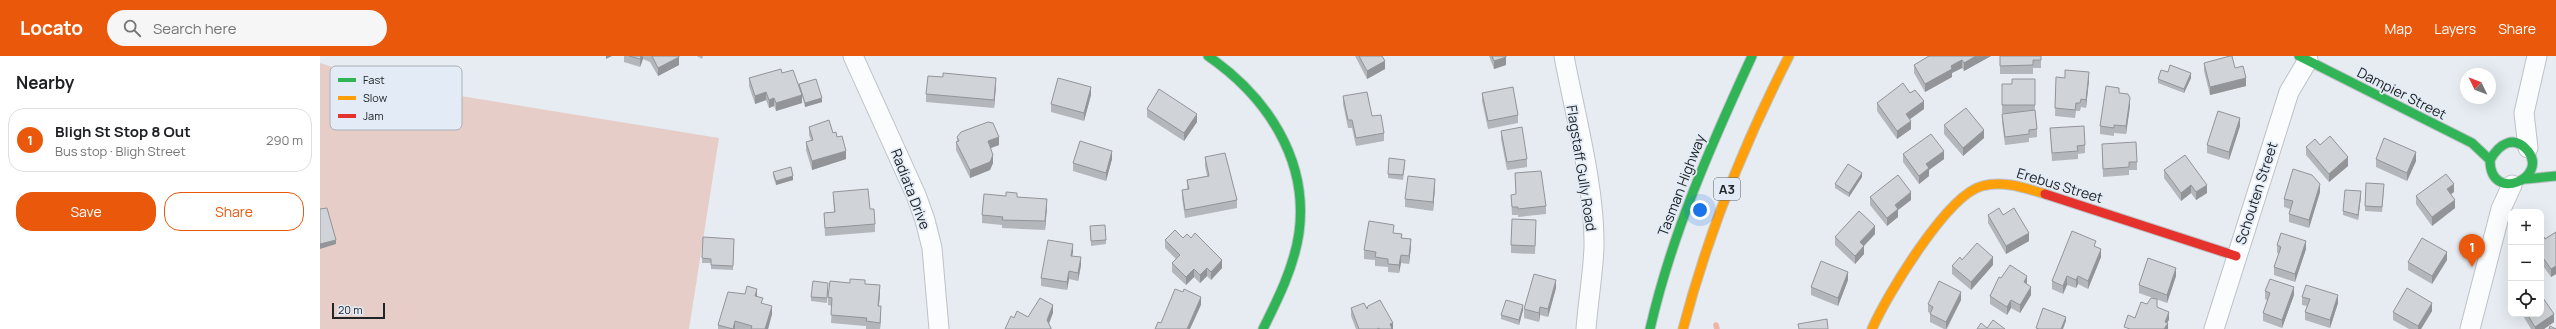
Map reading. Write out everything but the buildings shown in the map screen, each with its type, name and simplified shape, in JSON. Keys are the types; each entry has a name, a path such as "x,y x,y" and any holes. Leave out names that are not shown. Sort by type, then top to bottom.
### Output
{"main road":[{"path":"1208,56 1223,65 1243,82 1261,103 1277,126 1297,182 1300,205 1299,233 1279,297 1263,329"},
{"name":"Tasman Highway","path":"1650,329 1655,302 1680,221 1707,152 1752,56"},
{"name":"A3","path":"1683,329 1697,271 1733,175 1789,56"},
{"name":"Dampier Street","path":"2304,58 2472,144"},
{"path":"2472,144 2503,144 2516,141 2556,176"},
{"path":"2472,144 2490,160"},
{"path":"2503,144 2490,160 2490,167 2512,181 2556,176"},
{"path":"2512,181 2531,174 2536,160"},
{"name":"Erebus Street","path":"1872,329 1882,306 1946,212 1968,192 1991,184 2015,185 2029,188 2236,256"}],"street":[{"name":"Radiata Drive","path":"853,56 916,195 925,220 932,248 939,329"},
{"name":"Flagstaff Gully Road","path":"1564,56 1586,172 1592,218 1594,246 1586,329"},
{"path":"2503,144 2524,113 2537,56"},
{"name":"Schouten Street","path":"2214,329 2289,92 2304,58"},
{"path":"2524,113 2536,160"},
{"path":"2470,329 2500,209 2512,181"}],"shaded area":[{"path":"320,63 330,66 330,130 462,130 462,96 719,138 689,329 320,329"}],"waterway":[{"path":"1716,325 1717,329"}],"traffic: fast":[{"path":"1208,56 1229,72 1248,90 1265,110 1279,132 1290,155 1297,180 1300,206 1297,246 1285,282 1263,329"},
{"path":"1650,329 1669,258 1681,224 1708,156 1752,56"},
{"path":"2299,56 2472,143 2490,160 2492,173 2499,181 2508,184 2517,182 2525,177 2531,170 2532,161 2528,151 2517,143 2512,142 2502,146 2490,160"},
{"path":"2526,179 2556,176"}],"traffic: slow":[{"path":"1683,329 1704,258 1728,190 1757,122 1789,56"},
{"path":"1872,329 1904,271 1920,248 1952,207 1968,193 1990,184 2006,184 2045,194"}],"traffic: jam":[{"path":"2045,194 2236,256"}],"place":[{"name":"Bligh St Stop 8 Out","path":"2472,267"}]}
